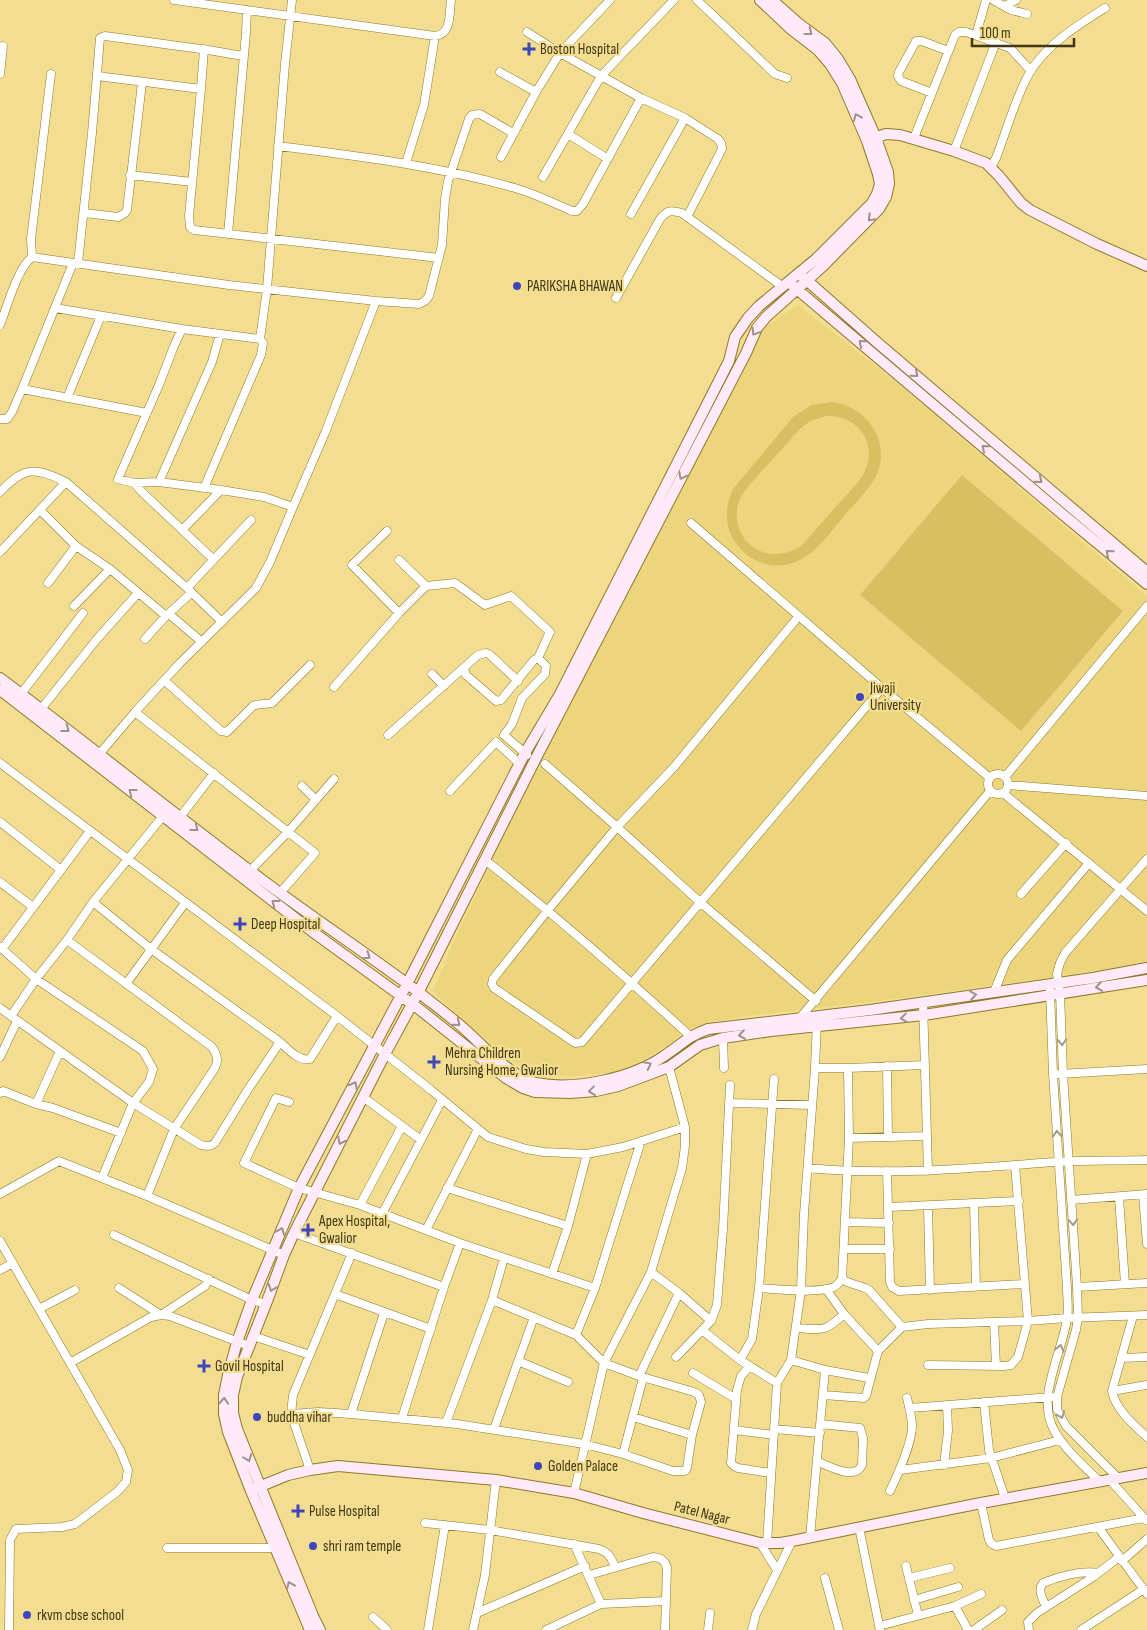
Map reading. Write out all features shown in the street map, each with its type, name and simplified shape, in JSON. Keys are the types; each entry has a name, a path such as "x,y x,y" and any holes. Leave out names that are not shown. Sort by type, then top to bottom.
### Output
{"main road":[{"path":"320,1630 228,1432 224,1414 226,1382 237,1342 252,1300 299,1188 407,984 525,753 560,694 729,361 735,337 758,306 803,277 816,259 872,203 880,184 871,140 850,79 834,62 792,30 760,0"},
{"path":"772,0 825,43 834,62"},
{"path":"871,140 892,134 914,138 954,151 991,167 1021,203 1030,210 1097,244 1147,266"},
{"path":"803,277 1147,572"},
{"path":"789,286 872,351 1147,584"},
{"path":"310,1630 274,1548 237,1429 233,1413 237,1377 284,1255 314,1193 485,860 540,762 757,328 789,286"},
{"path":"0,678 41,709 163,816 177,821"},
{"path":"0,690 96,758 246,874 332,946 412,1004 506,1078 523,1088 535,1092 616,1078 654,1062 690,1036 708,1029 799,1019 817,1022 924,1016 1055,989 1093,978 1147,968"},
{"path":"246,874 280,893 418,992 459,1024 511,1071 548,1089 596,1091 618,1086 669,1067 700,1045 724,1038 923,1002 994,992 1055,989 1147,980"},
{"path":"332,946 340,937"},
{"path":"673,1049 680,1059"},
{"name":"Patel Nagar","path":"255,1489 288,1475 338,1466 496,1480 574,1493 643,1513 764,1543 792,1541 981,1502 1147,1473"}],"street":[{"path":"174,0 435,36 446,32 451,0"},
{"path":"204,488 261,355 263,343 260,339 267,289 292,0"},
{"path":"501,157 536,92 560,53 610,0"},
{"path":"543,177 601,76 672,0"},
{"path":"697,0 775,74 787,78"},
{"path":"976,35 986,0"},
{"path":"993,0 1011,10 1027,14"},
{"path":"1005,6 1016,0"},
{"path":"991,167 1031,71 1046,53 1073,28 1105,8"},
{"path":"228,234 247,10"},
{"path":"527,32 601,76 641,98 685,118 718,139 722,149 687,217"},
{"path":"914,138 948,51 955,35 960,32 976,35 1010,48 1031,71"},
{"path":"0,419 6,419 12,412 55,308 76,263 84,213 101,36 243,56"},
{"path":"406,163 424,106 435,36"},
{"path":"932,93 901,81 898,76 899,72 916,41 922,41 948,51"},
{"path":"954,151 996,42"},
{"path":"0,74 3,46"},
{"path":"204,49 189,216 190,227 194,230 271,240 439,258"},
{"path":"500,72 536,92"},
{"path":"0,325 20,274 32,257 31,239 51,74"},
{"path":"97,76 201,90"},
{"path":"84,213 118,217 126,214 142,83"},
{"path":"278,146 406,163 452,172 516,189 572,211 577,211 583,204 641,98"},
{"path":"32,257 229,285 419,304 429,296 444,230 444,199 448,181 472,115 480,114 513,133"},
{"path":"631,214 685,118"},
{"path":"568,134 608,159"},
{"path":"130,175 192,182"},
{"path":"616,298 660,219 666,212 672,210 682,213 789,286"},
{"path":"96,758 135,712 256,588 270,562 325,433 376,301"},
{"path":"55,308 182,329 260,339"},
{"path":"67,398 102,316"},
{"path":"182,329 118,479 221,490 264,497 292,507"},
{"path":"159,482 212,362 220,334"},
{"path":"22,389 147,413"},
{"path":"0,492 21,473 28,471 38,471 66,482 189,590 222,622"},
{"path":"0,552 66,482"},
{"path":"134,482 142,493 213,559"},
{"path":"182,530 221,490"},
{"path":"40,510 76,546 110,569 202,642"},
{"path":"145,639 189,590 213,559 251,520"},
{"path":"691,523 882,688 990,778"},
{"path":"387,531 352,565 400,613"},
{"path":"48,583 76,546"},
{"path":"399,560 426,586"},
{"path":"74,606 110,569"},
{"path":"334,687 426,586 455,583 485,605 511,596 550,632 538,658 534,660 501,700 496,701 466,675 464,669"},
{"path":"41,709 97,639 138,593"},
{"path":"1005,777 1147,606"},
{"path":"21,694 83,613"},
{"path":"798,616 674,767 617,828 548,910 493,979 492,984 494,988 575,1043 580,1044 882,688"},
{"path":"388,735 478,655 486,653 518,681"},
{"path":"450,791 504,735 512,724 522,698 545,674 546,666 538,658"},
{"path":"165,681 221,731 227,732 256,704 267,705 272,703 310,665"},
{"path":"432,674 444,686"},
{"path":"135,712 315,853 280,893"},
{"path":"504,735 525,753 540,762 816,1001"},
{"path":"496,742 520,764"},
{"path":"0,763 337,1016 488,1137 526,1149 544,1152 587,1154 623,1147 685,1127"},
{"path":"177,821 214,773"},
{"path":"1005,777 996,774 990,778 988,784 990,791 996,794 1003,793 1008,786"},
{"path":"1005,777 1008,786"},
{"path":"246,874 288,832 334,779"},
{"path":"302,786 316,800"},
{"path":"1008,786 1147,796"},
{"path":"799,1019 990,791"},
{"path":"1003,793 1147,911"},
{"path":"0,1057 14,1019 36,978 67,940 93,902 163,816"},
{"path":"0,822 61,870"},
{"path":"90,830 1,948 36,978 143,1051 154,1069 149,1082 133,1103 102,1178"},
{"path":"1022,894 1066,844"},
{"path":"1109,1480 1060,1440 1049,1417 1047,1397 1067,1318 1067,1288 1053,1074 1055,989 1060,963 1066,953 1147,859"},
{"path":"485,860 548,910 633,983 690,1036"},
{"path":"994,992 1007,960 1089,863"},
{"path":"0,882 33,907"},
{"path":"93,902 151,949 301,1059 306,1061 310,1059 337,1016"},
{"path":"126,984 185,903"},
{"path":"67,940 212,1047 218,1055 217,1064 213,1071 174,1129 148,1196"},
{"path":"1055,989 1070,1162 1078,1318 1057,1397 1057,1409 1066,1426 1109,1480 1145,1520"},
{"path":"923,1002 928,1171"},
{"path":"0,1008 133,1103 201,1145 207,1146 212,1146 215,1143 280,1042"},
{"path":"777,1570 764,1543 777,1382 791,1360 801,1290 817,1022"},
{"path":"724,1038 724,1068"},
{"path":"36,1104 60,1051"},
{"path":"815,1068 925,1065"},
{"path":"886,1066 888,1137"},
{"path":"574,1493 604,1363 651,1272 682,1168 685,1127 669,1067"},
{"path":"759,1288 826,1289 836,1286 842,1279 849,1138 848,1068"},
{"path":"1053,1074 1147,1069"},
{"path":"740,1360 752,1339 759,1288 774,1079"},
{"path":"676,1357 711,1320 717,1304 723,1229 730,1085"},
{"path":"0,1093 2,1091 121,1133"},
{"path":"288,1102 276,1098 244,1163 299,1188 360,1205 460,1243 595,1288"},
{"path":"363,1098 421,1140"},
{"path":"382,1214 442,1100"},
{"path":"729,1102 812,1105"},
{"path":"360,1205 402,1126"},
{"path":"426,1230 478,1129"},
{"path":"849,1138 927,1136"},
{"path":"576,1334 595,1288 641,1141"},
{"path":"552,1274 568,1226 587,1154"},
{"path":"808,1168 847,1172 928,1171 1058,1162 1147,1160"},
{"path":"0,1194 59,1161 148,1196 284,1255"},
{"path":"928,1365 1011,1365 1018,1357 1028,1322 1015,1165"},
{"path":"887,1171 890,1282 892,1286 899,1291 1024,1284"},
{"path":"447,1188 568,1226"},
{"path":"1071,1200 1145,1195 1147,1244"},
{"path":"1119,1197 1125,1284"},
{"path":"888,1207 1019,1202"},
{"path":"974,1203 976,1287"},
{"path":"928,1206 930,1290"},
{"path":"845,1222 889,1222"},
{"path":"294,1233 444,1287"},
{"path":"114,1235 252,1300 266,1304"},
{"path":"0,1241 120,1450 128,1470 126,1482 117,1492 75,1524 62,1528 16,1528 10,1540 9,1630"},
{"path":"402,1418 460,1243"},
{"path":"844,1249 890,1249"},
{"path":"310,1470 291,1414 293,1395 352,1253"},
{"path":"446,1423 492,1300 504,1258"},
{"path":"0,1270 13,1263"},
{"path":"651,1272 711,1320"},
{"path":"161,1315 205,1286 209,1279"},
{"path":"842,1279 850,1284 869,1290 902,1327"},
{"path":"1077,1287 1147,1283"},
{"path":"119,1288 161,1315"},
{"path":"826,1289 844,1314 878,1351"},
{"path":"39,1309 75,1290"},
{"path":"623,1454 641,1377 679,1293"},
{"path":"335,1294 431,1329"},
{"path":"291,1414 318,1412 351,1414 494,1429 584,1444 673,1470 685,1471 701,1402 699,1395 604,1363 576,1334 492,1300"},
{"path":"351,1414 384,1313"},
{"path":"796,1328 827,1329 844,1314"},
{"path":"70,1363 151,1317 161,1315 170,1316 237,1342 251,1341 310,1354"},
{"path":"823,1395 864,1398 878,1351 902,1327 928,1324 1028,1322 1067,1318 1147,1315"},
{"path":"1133,1316 1112,1391 1117,1405 1147,1437"},
{"path":"494,1429 534,1317"},
{"path":"994,1322 996,1366"},
{"path":"702,1330 740,1360 777,1382"},
{"path":"1121,1358 1147,1357"},
{"path":"791,1360 825,1370 869,1378"},
{"path":"518,1361 568,1382"},
{"path":"750,1366 741,1376 738,1383 731,1463 744,1470 771,1473"},
{"path":"810,1537 825,1370"},
{"path":"693,1373 736,1399"},
{"path":"1112,1391 1147,1385"},
{"path":"910,1408 1057,1397"},
{"path":"890,1491 900,1470 911,1431 910,1408 907,1398"},
{"path":"984,1402 988,1450 1005,1498"},
{"path":"944,1465 948,1431 947,1405"},
{"path":"633,1417 692,1435"},
{"path":"1136,1427 1147,1425"},
{"path":"734,1430 774,1432 860,1428 863,1438 862,1465 857,1472 838,1470 817,1461"},
{"path":"900,1470 991,1458 1060,1440"},
{"path":"474,1630 485,1575 496,1480"},
{"path":"981,1502 988,1540 996,1546 1145,1520"},
{"path":"425,1523 490,1530 599,1549 611,1556 615,1567"},
{"path":"428,1630 445,1525"},
{"path":"858,1527 879,1628 955,1606 981,1594"},
{"path":"1081,1630 1146,1592 1098,1527"},
{"path":"1029,1630 1028,1622 1030,1619 1147,1539"},
{"path":"752,1630 756,1614 792,1541"},
{"path":"574,1544 601,1604"},
{"path":"167,1548 274,1548"},
{"path":"589,1575 653,1557 660,1558 665,1562 667,1568 665,1630"},
{"path":"477,1613 585,1566"},
{"path":"906,1566 918,1616"},
{"path":"909,1578 950,1568"},
{"path":"1046,1607 1040,1590 1043,1583 1075,1574 1098,1573"},
{"path":"825,1578 839,1630"},
{"path":"914,1600 958,1587"},
{"path":"546,1630 601,1604 666,1601"},
{"path":"955,1606 968,1630"},
{"path":"974,1630 1002,1610"},
{"path":"708,1630 710,1613"},
{"path":"373,1617 387,1630"}],"shaded area":[{"name":"Jiwaji University","path":"798,305 897,383 1147,596 1147,964 710,1022 689,1029 668,1045 641,1061 610,1073 574,1076 535,1075 506,1056 457,1016 433,991 459,930 501,841 599,644 677,498 763,328"},
{"path":"832,402 855,410 865,418 878,437 881,449 877,474 862,496 829,535 811,552 791,564 779,566 766,564 747,555 733,539 727,518 730,496 733,489 793,417 811,405","holes":["826,416 839,417 859,429 865,438 868,448 865,471 858,482 800,547 778,554 762,552 756,549 741,534 737,520 738,506 742,495 800,429 810,421"]},
{"path":"962,475 1123,611 1021,731 860,595"}],"place":[{"name":"Boston Hospital","path":"529,49"},
{"name":"PARIKSHA BHAWAN","path":"517,286"},
{"name":"Jiwaji University","path":"860,697"},
{"name":"Deep Hospital","path":"240,924"},
{"name":"Mehra Children Nursing Home, Gwalior","path":"434,1062"},
{"name":"Apex Hospital, Gwalior","path":"308,1230"},
{"name":"Govil Hospital","path":"204,1366"},
{"name":"buddha vihar","path":"257,1417"},
{"name":"Golden Palace","path":"538,1466"},
{"name":"Pulse Hospital","path":"298,1511"},
{"name":"shri ram temple","path":"313,1546"},
{"name":"rkvm cbse school","path":"27,1615"}]}
